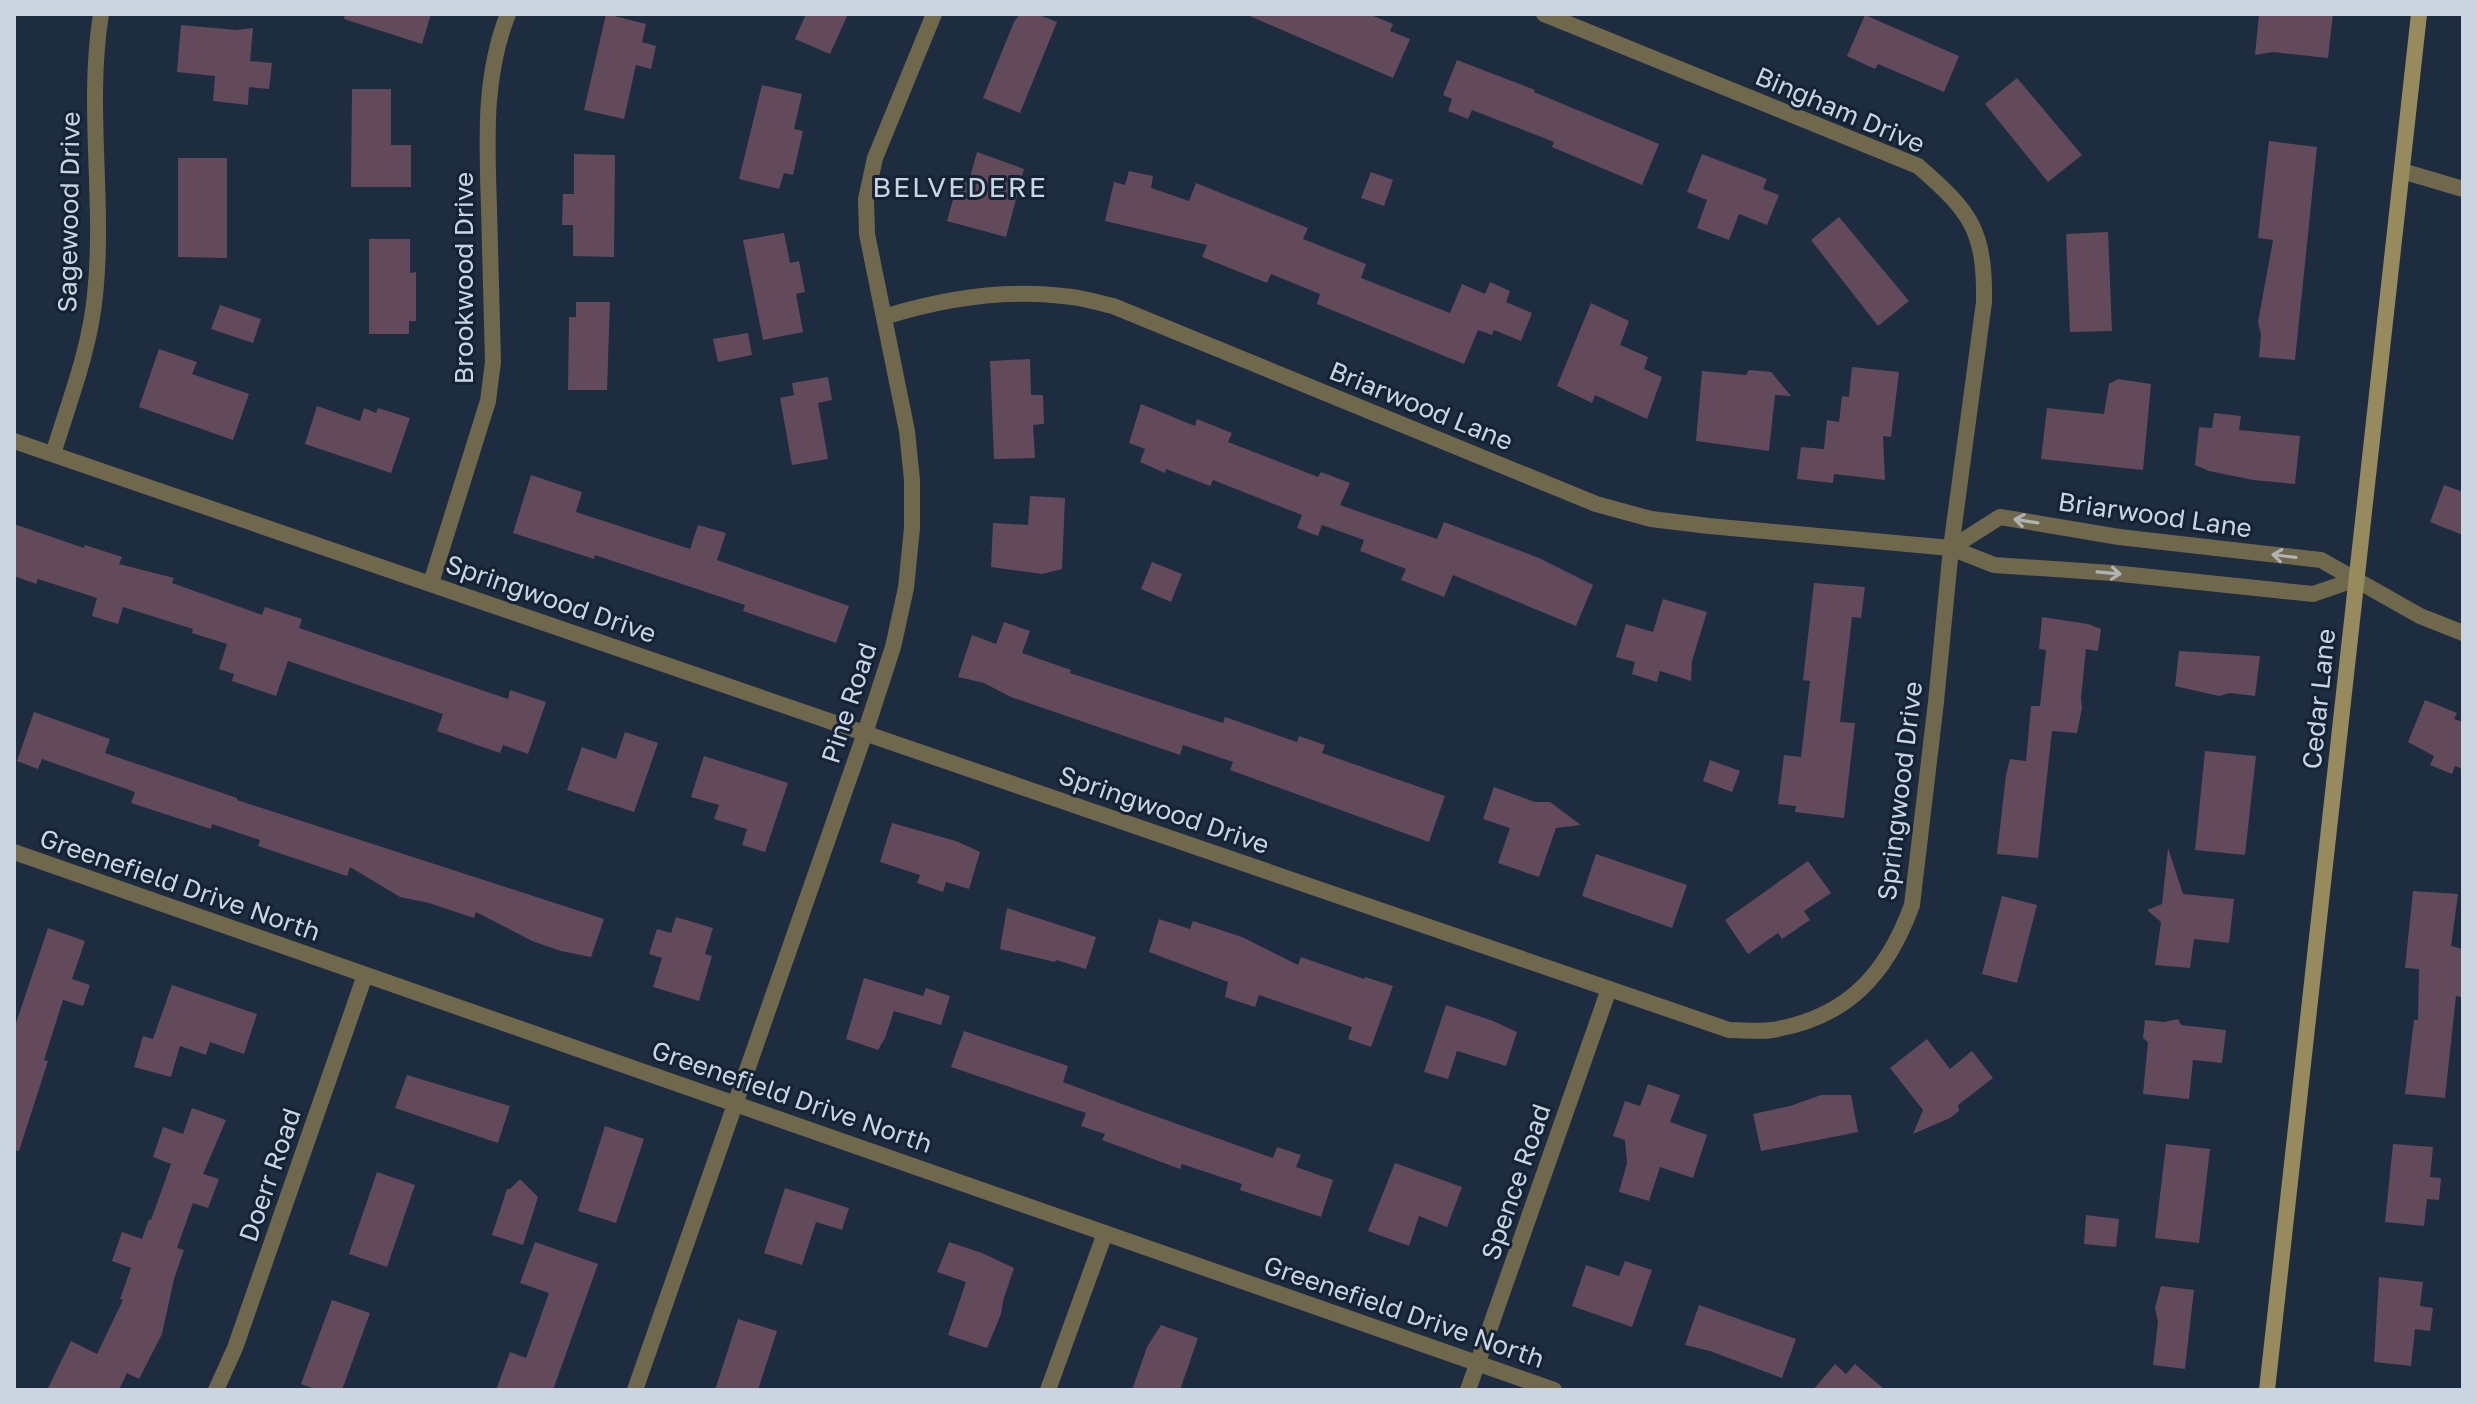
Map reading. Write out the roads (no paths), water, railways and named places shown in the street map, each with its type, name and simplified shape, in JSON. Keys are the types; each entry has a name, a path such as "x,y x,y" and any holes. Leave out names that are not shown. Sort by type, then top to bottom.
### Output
{"main road":[{"name":"Cedar Lane","path":"2267,1390 2419,14"}],"street":[{"name":"Sagewood Drive","path":"53,454 89,335 95,295 95,74 101,14"},
{"name":"Brookwood Drive","path":"431,583 488,401 493,362 486,120 491,75 508,14"},
{"name":"Pine Road","path":"635,1390 865,733 893,647 906,588 912,528 912,480 907,431 867,234 866,199 875,158 934,14"},
{"name":"Bingham Drive","path":"1544,14 1918,166 1946,190 1969,217 1981,247 1985,276 1984,302 1951,548"},
{"path":"2402,171 2463,189"},
{"name":"Briarwood Lane","path":"884,317 924,305 977,296 1028,294 1097,302 1157,322 1596,504 1651,519 1951,548 1994,565 2112,573 2313,594 2357,579"},
{"name":"Springwood Drive","path":"14,441 1729,1030 1769,1030 1802,1023 1833,1010 1860,990 1883,965 1901,937 1912,905 1951,548"},
{"name":"Briarwood Lane","path":"1951,548 2000,517 2119,537 2321,560 2420,616 2463,633"},
{"name":"Greenefield Drive North","path":"14,852 1554,1390"},
{"name":"Doerr Road","path":"216,1390 235,1348 365,975"},
{"name":"Spence Road","path":"1468,1390 1609,989"},
{"path":"1048,1390 1105,1233"}],"district":[{"name":"BELVEDERE","path":"960,187"}]}
